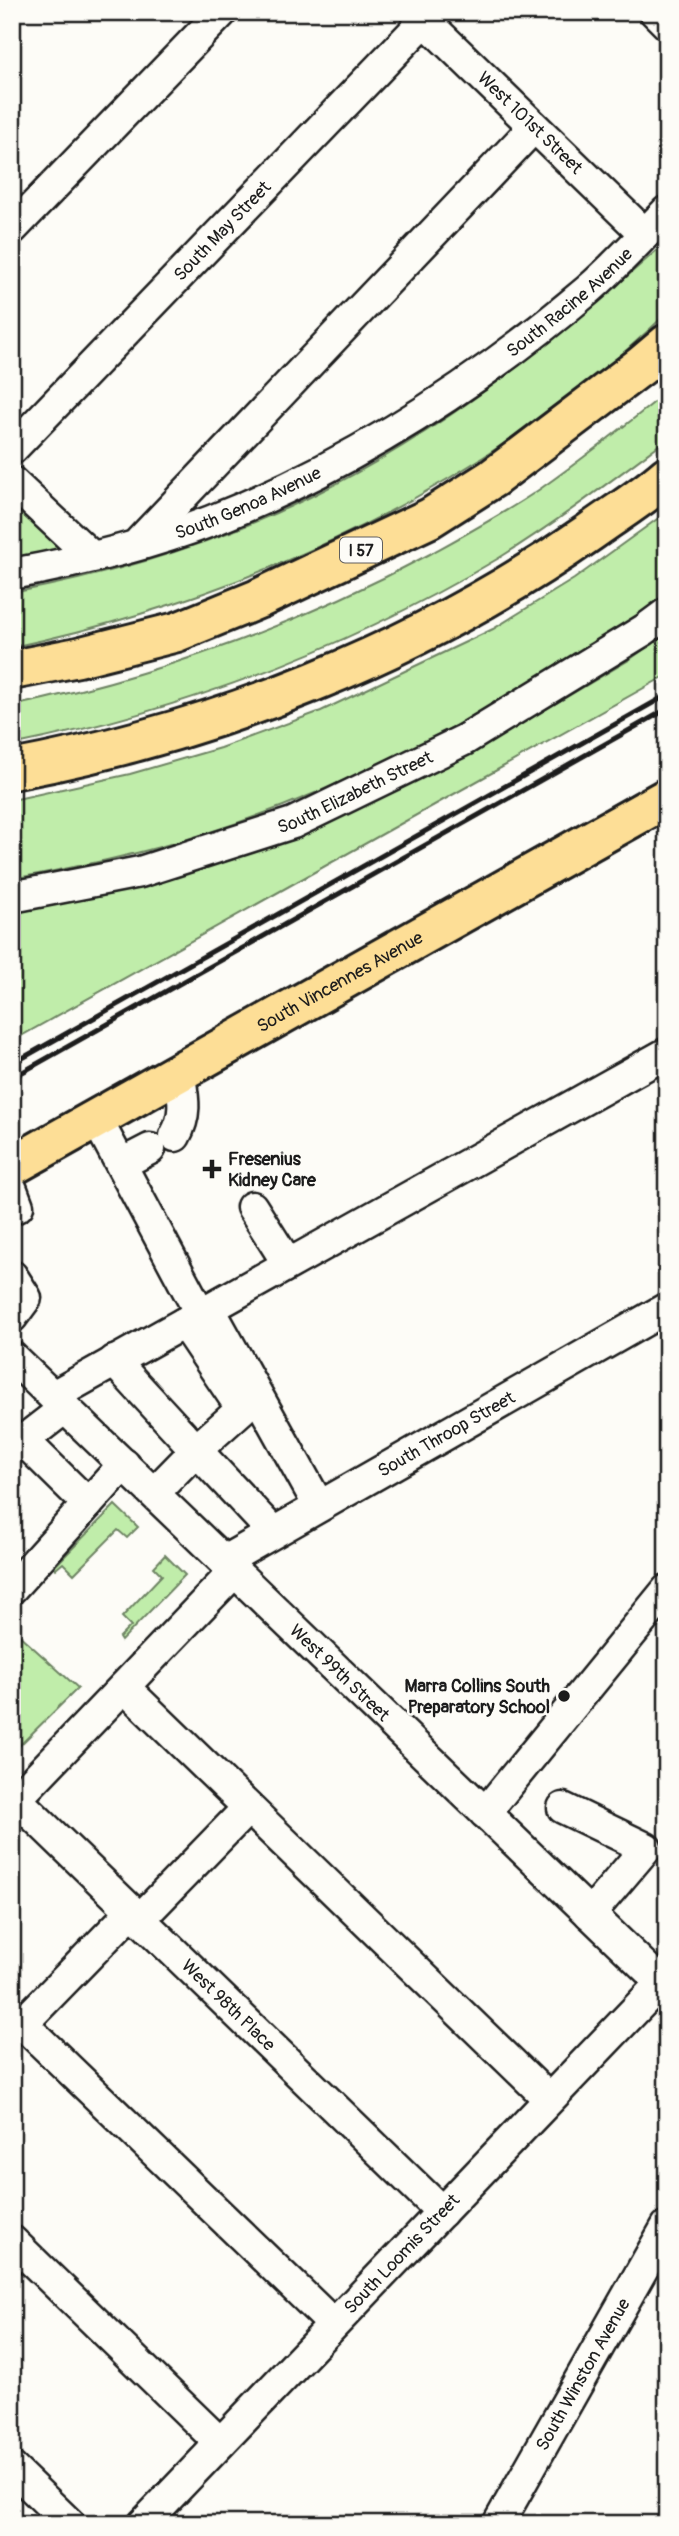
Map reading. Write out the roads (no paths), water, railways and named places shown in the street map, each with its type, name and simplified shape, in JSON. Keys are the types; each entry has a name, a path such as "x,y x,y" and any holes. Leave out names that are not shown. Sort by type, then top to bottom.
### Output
{"main road":[{"name":"I 57","path":"12,670 78,657 177,632 258,599 430,518 493,478 667,344"},
{"path":"12,770 87,756 188,728 285,694 373,655 482,601 562,552 667,476"},
{"name":"South Vincennes Avenue","path":"12,1166 667,799"}],"street":[{"path":"12,229 222,12"},
{"path":"655,12 667,24"},
{"name":"West 101st Street","path":"425,15 534,127 645,234"},
{"name":"South May Street","path":"12,449 425,15"},
{"path":"137,544 534,127"},
{"name":"South Racine Avenue","path":"464,385 515,350 579,297 667,212"},
{"name":"South Genoa Avenue","path":"12,574 137,544 209,522 304,481 393,433 464,385"},
{"path":"12,482 91,556"},
{"name":"South Elizabeth Street","path":"12,897 141,872 293,822 464,740 644,630 667,613"},
{"path":"88,1504 18,1444 59,1402 114,1361 667,1053"},
{"path":"121,1164 163,1142 182,1123 185,1110 179,1071"},
{"path":"96,1118 198,1315 242,1409 196,1450 154,1493"},
{"path":"12,1190 18,1206 12,1209"},
{"path":"252,1207 288,1264"},
{"path":"12,1276 26,1298 12,1318"},
{"name":"South Throop Street","path":"14,1801 124,1687 229,1566 273,1532 667,1308"},
{"path":"198,1315 318,1506"},
{"name":"West 99th Street","path":"12,1357 664,1985"},
{"path":"114,1361 273,1532"},
{"path":"12,1588 124,1464"},
{"path":"485,1813 667,1590"},
{"path":"124,1687 548,2098"},
{"name":"West 98th Place","path":"14,1801 136,1915 442,2212"},
{"path":"248,1808 136,1915 17,2019 333,2324"},
{"path":"563,1808 646,1849 590,1914"},
{"name":"South Loomis Street","path":"143,2524 548,2098 664,1985"},
{"name":"South Winston Avenue","path":"498,2524 667,2226"},
{"path":"12,2241 220,2443"},
{"path":"12,2468 70,2524"}],"railway":[{"path":"12,1064 667,695"},
{"path":"12,1078 667,709"}],"place":[{"name":"Fresenius Kidney Care","path":"212,1169"},
{"name":"Marra Collins South Preparatory School","path":"564,1696"}]}
